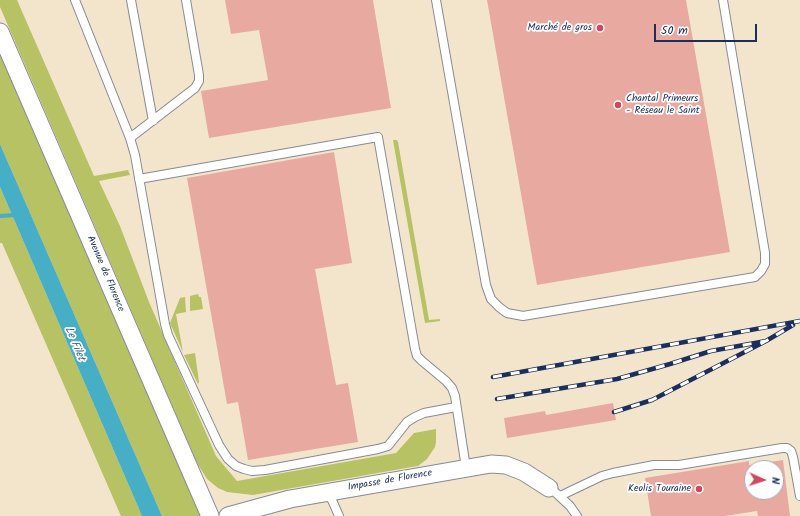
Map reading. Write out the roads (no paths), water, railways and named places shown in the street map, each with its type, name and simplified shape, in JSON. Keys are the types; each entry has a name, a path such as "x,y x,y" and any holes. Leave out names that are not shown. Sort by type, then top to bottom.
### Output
{"street":[{"name":"Avenue de Florence","path":"0,32 210,516"},
{"name":"Impasse de Florence","path":"228,516 290,499 325,492 491,464 506,466 524,472 554,492"}],"lane":[{"path":"75,0 130,138 135,155 164,324 219,445 228,459 236,466 252,471 265,470 378,449 388,446 407,422 415,417 424,413 456,407"},
{"path":"131,0 153,121"},
{"path":"130,138 195,88 199,81 186,0"},
{"path":"436,0 486,285 491,299 499,307 508,313 523,316 755,277 761,271 765,264 765,253 723,0"},
{"path":"139,179 378,137 415,349 417,356 452,388 466,468"},
{"path":"554,492 613,473 654,465 679,465 787,448 791,451 794,457 800,496"},
{"path":"325,492 332,500 339,516"},
{"path":"554,492 570,506 577,516"}],"water":[{"name":"Le Filet","path":"0,144 162,516 142,516 0,187"}],"waterway":[{"path":"0,216 16,215"}],"railway":[{"path":"493,377 800,321"},
{"path":"614,412 652,400 766,341 793,325"},
{"path":"497,399 617,379 711,351 766,341"}],"place":[{"name":"Marché de gros","path":"600,28"},
{"name":"Chantal Primeurs - Réseau le Saint","path":"618,105"},
{"name":"Keolis Touraine","path":"699,489"}]}
